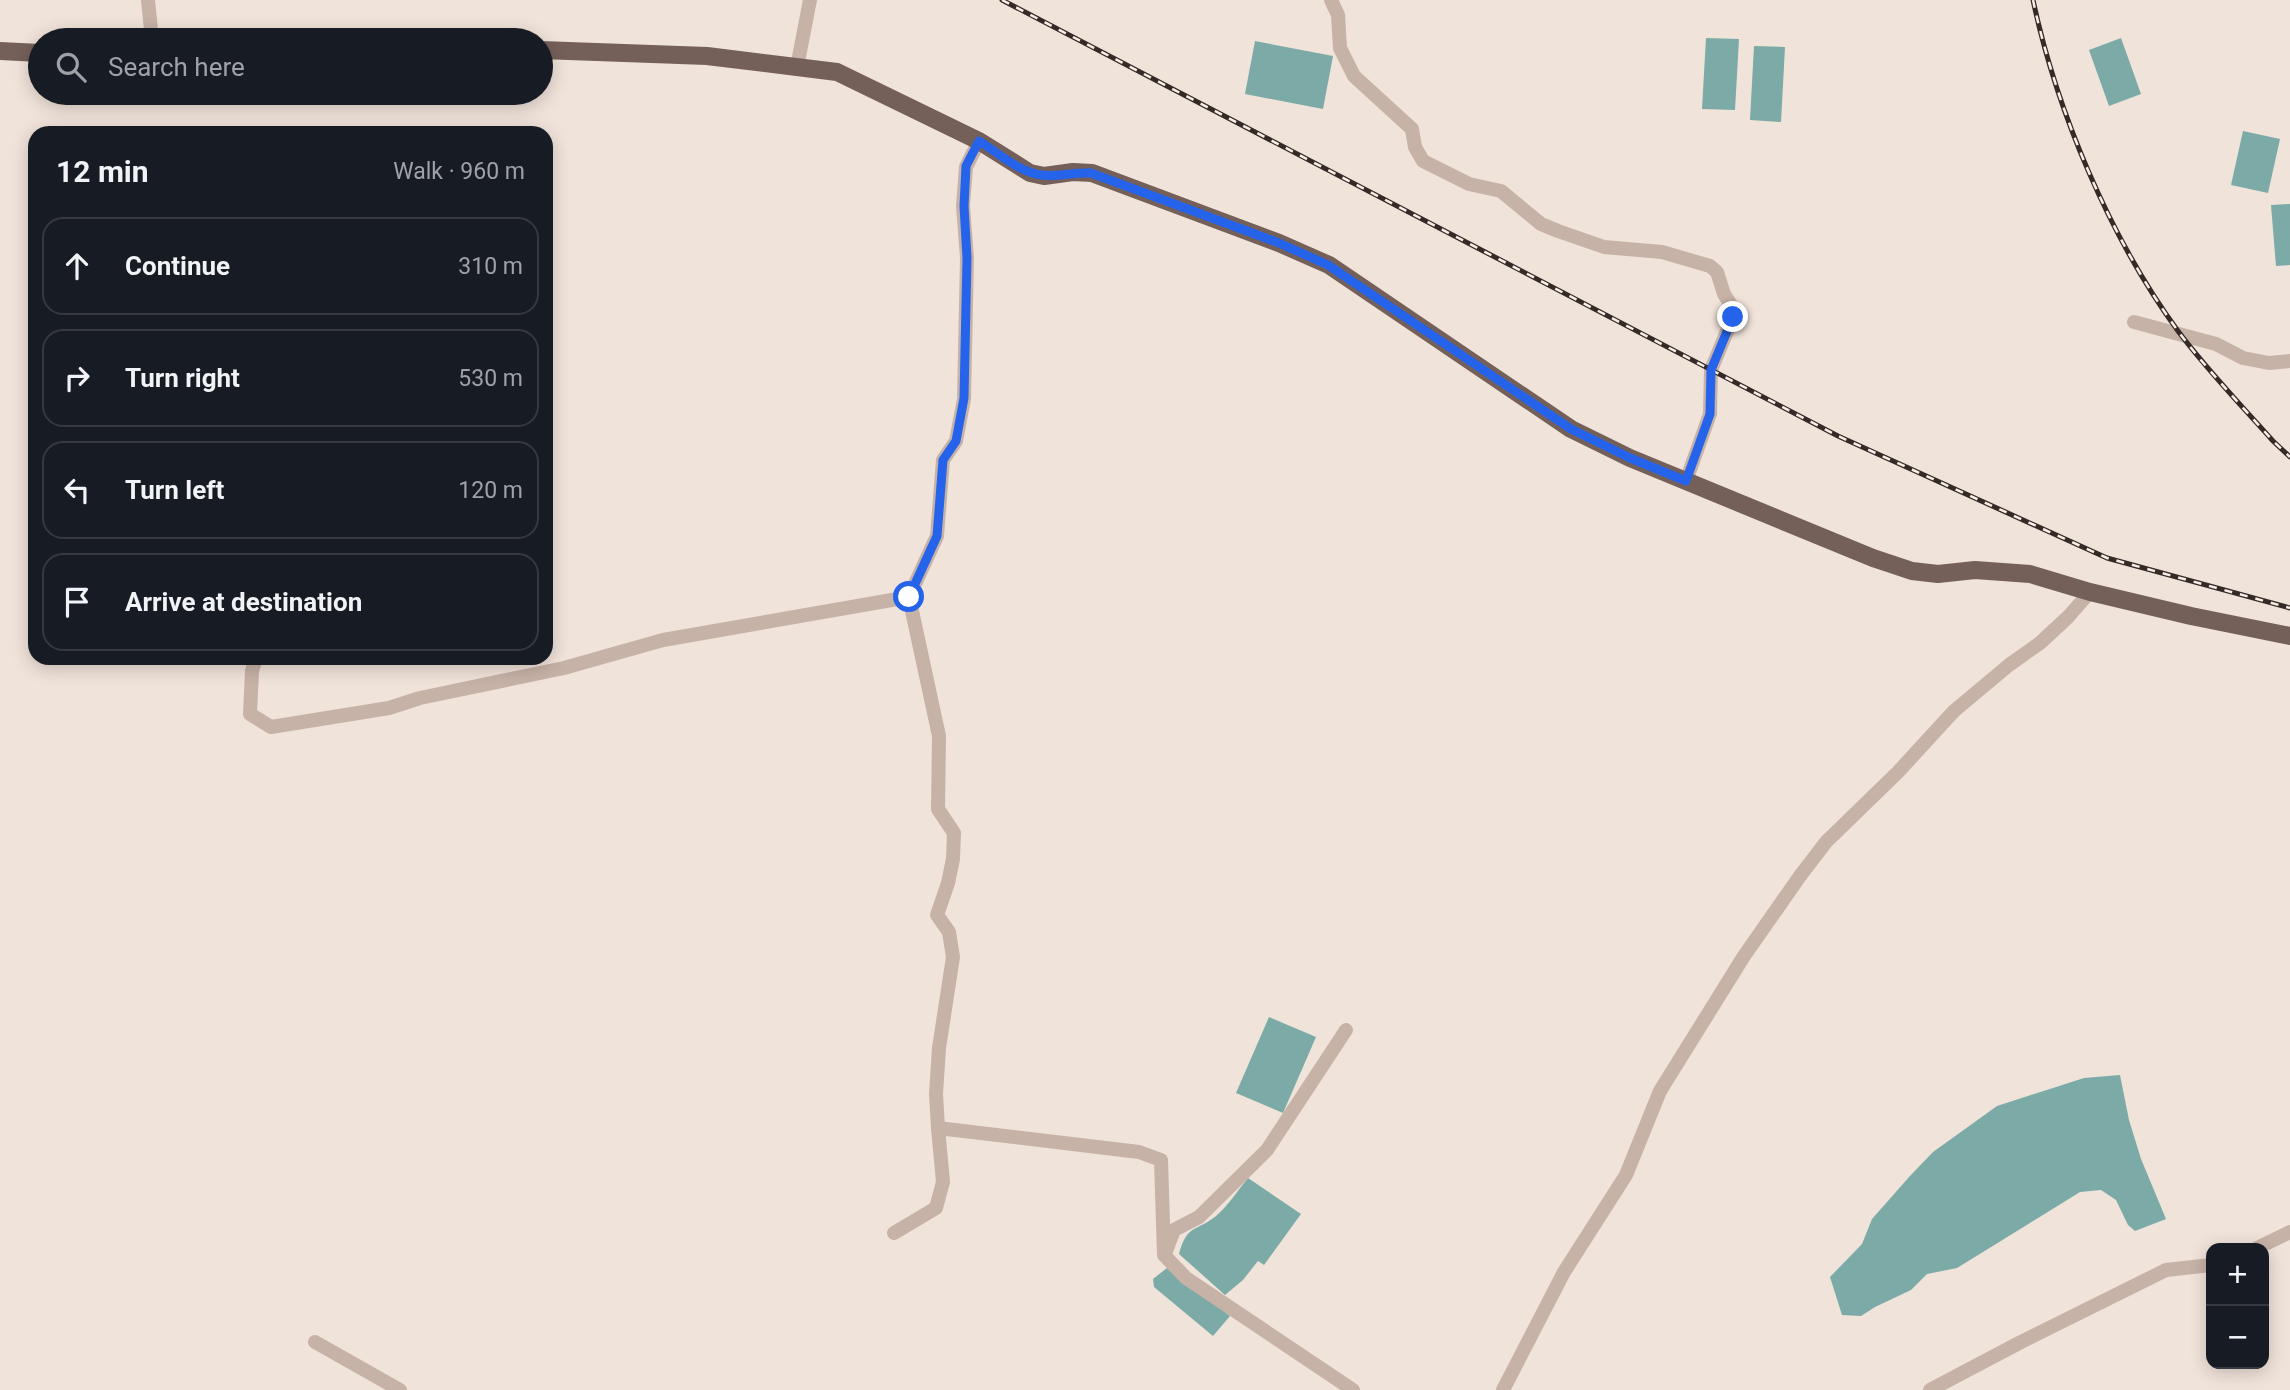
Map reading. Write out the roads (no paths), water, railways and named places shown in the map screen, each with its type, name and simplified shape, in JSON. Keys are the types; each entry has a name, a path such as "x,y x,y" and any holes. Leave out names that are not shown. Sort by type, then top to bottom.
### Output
{"main road":[{"path":"553,50 707,56 837,72 979,141 1030,173 1044,176 1073,172 1091,173 1279,243 1328,265 1571,429 1630,458 1873,558 1912,571 1938,574 1975,570 2004,570 2030,574 2090,592 2290,636"},
{"path":"0,51 28,52"}],"street":[{"path":"148,0 151,28"},
{"path":"797,67 810,0"},
{"path":"1331,0 1338,15 1340,48 1354,76 1412,129 1415,147 1423,161 1469,184 1501,191 1546,227 1604,247 1662,252 1710,266 1717,272 1724,294 1733,308 1733,317 1711,370 1710,414 1686,481"},
{"path":"894,1233 936,1208 943,1182 936,1094 939,1048 953,957 949,932 937,915 953,859 954,833 938,809 939,736 909,597 937,536 943,460 956,441 964,398 966,166 979,141"},
{"path":"2134,322 2216,344 2243,358 2269,363 2290,361"},
{"path":"1503,1390 1564,1272 1626,1175 1660,1091 1744,956 1800,876 1826,842 1898,772 1954,711 2040,643 2090,592"},
{"path":"254,665 250,714 271,727 389,708 433,695 564,668 663,640 909,597"},
{"path":"1164,1255 1174,1230 1199,1217 1267,1150 1346,1030"},
{"path":"938,1128 1139,1152 1161,1160 1164,1255 1186,1278 1353,1390"},
{"path":"2267,1243 2290,1232"},
{"path":"1930,1390 2166,1270 2206,1266"},
{"path":"315,1342 400,1390"}],"water":[{"path":"1706,38 1739,39 1735,110 1702,109"},
{"path":"2121,38 2141,94 2109,106 2089,50"},
{"path":"1255,41 1333,56 1323,109 1245,94"},
{"path":"1754,46 1785,47 1781,122 1750,120"},
{"path":"2243,131 2280,139 2268,193 2231,185"},
{"path":"2290,204 2290,265 2276,266 2271,205"},
{"path":"1269,1017 1316,1037 1283,1113 1236,1093"},
{"path":"2120,1075 2129,1120 2141,1159 2166,1219 2135,1231 2128,1225 2116,1200 2101,1190 2080,1192 1957,1268 1927,1274 1911,1290 1861,1316 1842,1315 1830,1277 1862,1244 1872,1219 1933,1152 1997,1106 2084,1078"},
{"path":"1248,1178 1301,1214 1264,1265 1258,1261 1243,1280 1225,1295 1179,1254 1189,1233 1220,1212"},
{"path":"1167,1268 1230,1316 1213,1336 1154,1287 1153,1279"}],"railway":[{"path":"1002,0 1838,436 2107,558 2290,608"},
{"path":"2033,0 2043,43 2071,129 2089,173 2130,256 2153,295 2189,345 2290,457"}]}
